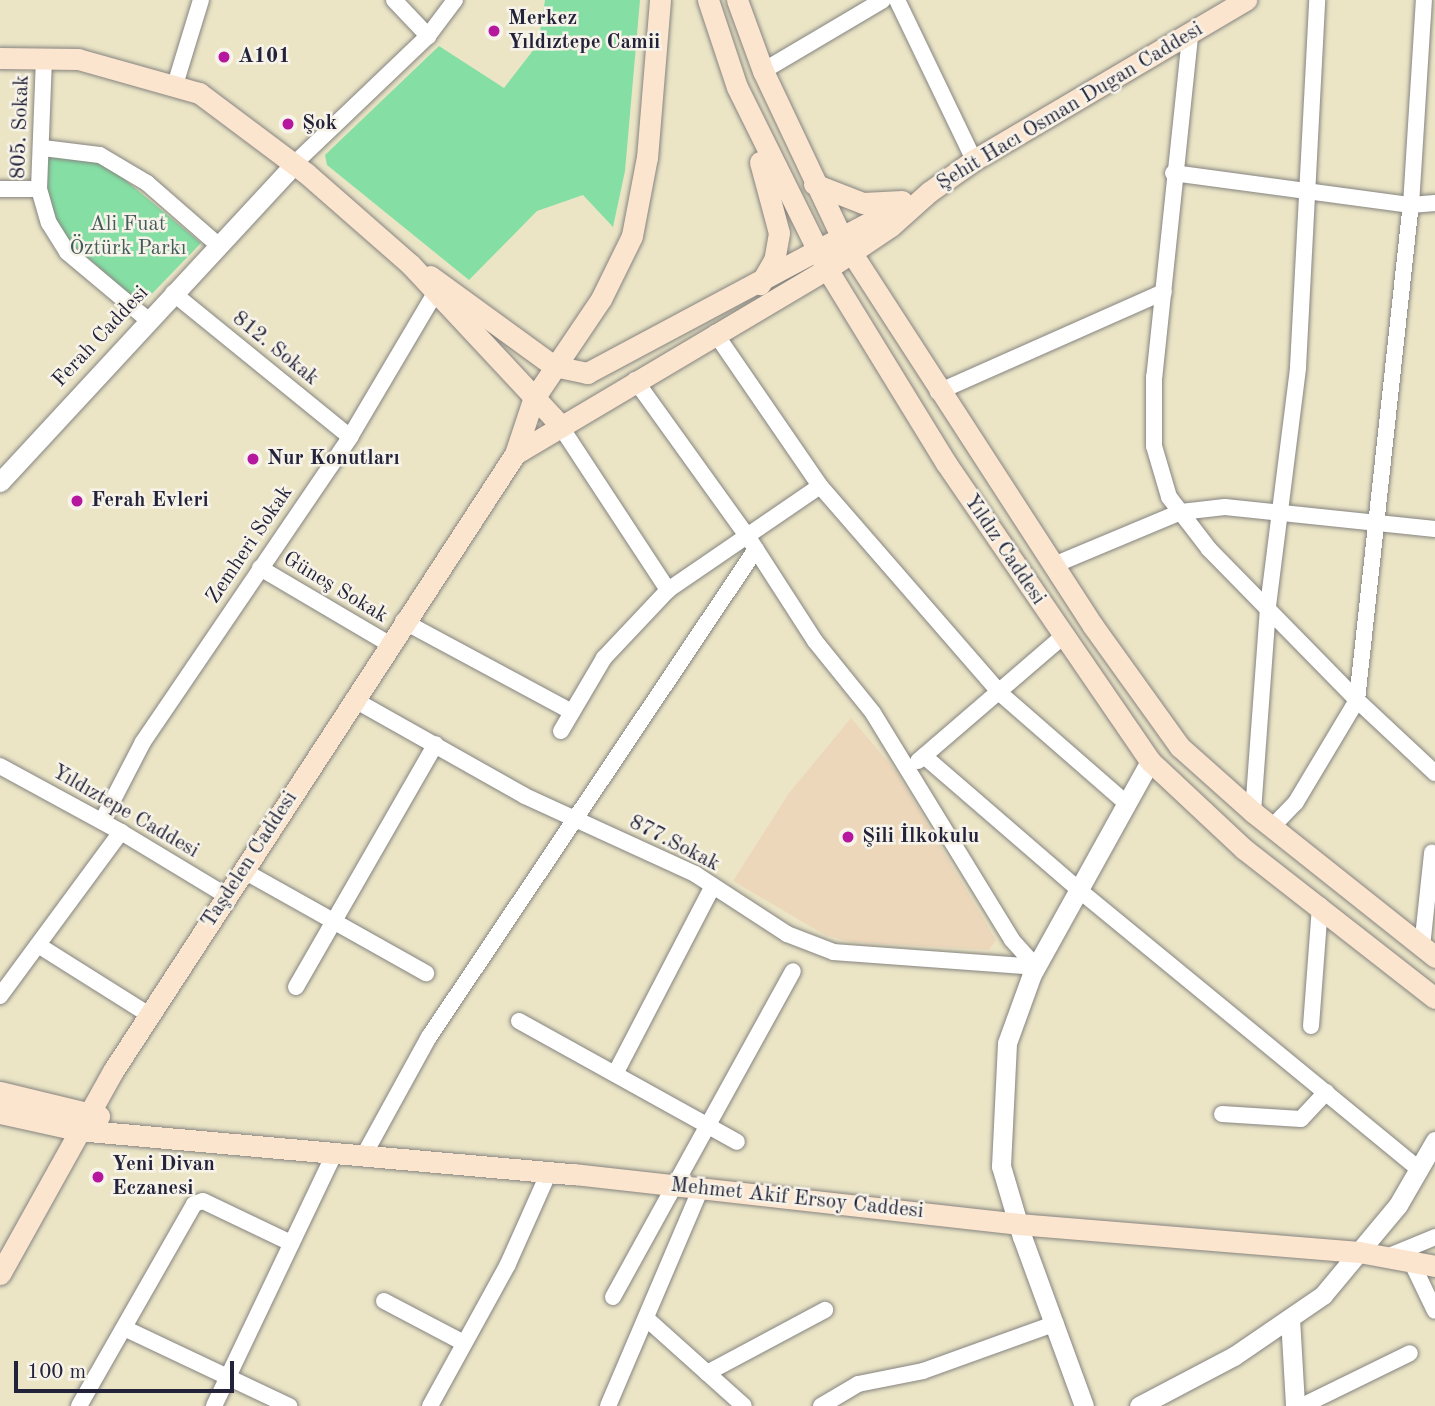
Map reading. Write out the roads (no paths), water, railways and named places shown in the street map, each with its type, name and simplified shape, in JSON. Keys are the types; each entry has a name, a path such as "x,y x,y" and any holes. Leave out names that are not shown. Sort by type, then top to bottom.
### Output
{"main road":[{"path":"515,454 533,400 558,369 601,299 632,236 647,157 660,0"},
{"name":"Yıldız Caddesi","path":"708,0 737,87 822,260 946,463 1062,637 1150,761 1244,849 1320,905 1435,998"},
{"name":"Yıldız Caddesi","path":"737,0 764,71 814,184 847,246 938,392 1180,747 1253,812 1429,952"},
{"name":"Şehit Hacı Osman Dugan Caddesi","path":"822,260 891,226 922,195 974,160 1190,37 1233,4"},
{"path":"0,58 78,59 199,93 294,164 410,264 558,369 579,397 566,420"},
{"path":"737,87 779,233 774,260 760,284"},
{"path":"814,184 863,203 922,195"},
{"path":"558,369 601,369 760,284 822,260"},
{"path":"515,454 566,420 715,333 822,260"},
{"path":"410,264 533,400 566,420"},
{"name":"Taşdelen Caddesi","path":"0,1274 83,1121 149,1015 403,621 515,454"},
{"name":"Mehmet Akif Ersoy Caddesi","path":"0,1092 83,1121"},
{"name":"Mehmet Akif Ersoy Caddesi","path":"0,1113 83,1121 158,1135 549,1172 1018,1224 1359,1252 1435,1266"}],"street":[{"path":"175,85 201,0"},
{"path":"394,0 428,36"},
{"path":"294,164 428,36 455,0"},
{"path":"764,71 883,0"},
{"path":"897,0 974,160"},
{"path":"1253,812 1268,607 1298,367 1310,192 1317,0"},
{"path":"1273,826 1296,802 1357,700 1411,205 1423,69 1424,0"},
{"path":"1190,37 1173,173 1164,292 1154,373 1154,446 1169,497 1209,549 1357,700 1435,773"},
{"name":"805. Sokak","path":"44,58 43,148 39,189 49,223 67,252 148,320"},
{"path":"43,148 100,155 146,183 218,245"},
{"name":"Ferah Caddesi","path":"0,482 294,164"},
{"path":"1173,173 1411,205 1435,203"},
{"path":"0,189 39,189"},
{"path":"938,392 1164,292"},
{"name":"812. Sokak","path":"173,293 350,437"},
{"name":"Zemheri Sokak","path":"102,821 143,741 350,437 435,293"},
{"path":"715,333 820,486 998,690 1127,804"},
{"path":"635,380 752,543 815,641 873,713 1012,940 1036,967"},
{"path":"566,420 668,590"},
{"path":"561,731 604,658 668,590 752,543 820,486"},
{"path":"1054,565 1181,512 1225,507 1435,529"},
{"path":"364,1155 429,1037 577,820 752,543"},
{"name":"Güneş Sokak","path":"260,568 389,644"},
{"path":"403,621 572,712"},
{"path":"908,770 1062,637"},
{"name":"877.Sokak","path":"353,699 577,820 713,886 787,934 834,952 1036,967"},
{"path":"296,987 436,744"},
{"path":"924,756 1079,890 1419,1169"},
{"path":"1084,1406 1018,1224 1001,1166 1000,1120 1007,1042 1036,967 1150,761"},
{"name":"Yıldıztepe Caddesi","path":"0,766 102,821 227,896"},
{"path":"0,996 121,832"},
{"path":"1429,952 1432,853"},
{"path":"244,871 426,973"},
{"path":"615,1074 713,886"},
{"path":"1311,1026 1320,905"},
{"path":"38,945 149,1015"},
{"path":"613,1297 793,971"},
{"path":"519,1021 737,1142"},
{"path":"1222,1114 1301,1119 1326,1092"},
{"path":"1139,1406 1234,1356 1323,1294 1398,1205 1435,1141"},
{"path":"214,1406 335,1152"},
{"path":"429,1406 508,1264 549,1172"},
{"path":"608,1406 701,1188"},
{"path":"79,1406 198,1201 292,1243"},
{"path":"1387,1257 1435,1237"},
{"path":"1411,1261 1435,1311"},
{"path":"384,1301 464,1343"},
{"path":"707,1373 825,1310"},
{"path":"1290,1318 1295,1406"},
{"path":"646,1319 744,1406"},
{"path":"821,1406 858,1384 923,1371 1056,1323"},
{"path":"124,1328 289,1406"},
{"path":"1302,1406 1410,1353"}],"place":[{"name":"Merkez Yıldıztepe Camii","path":"494,31"},
{"name":"A101","path":"224,57"},
{"name":"Şok","path":"288,124"},
{"name":"Nur Konutları","path":"253,459"},
{"name":"Ferah Evleri","path":"77,501"},
{"name":"Şili İlkokulu","path":"848,837"},
{"name":"Yeni Divan Eczanesi","path":"98,1177"}],"park label":[{"name":"Ali Fuat Öztürk Parkı","path":"128,237"}]}
